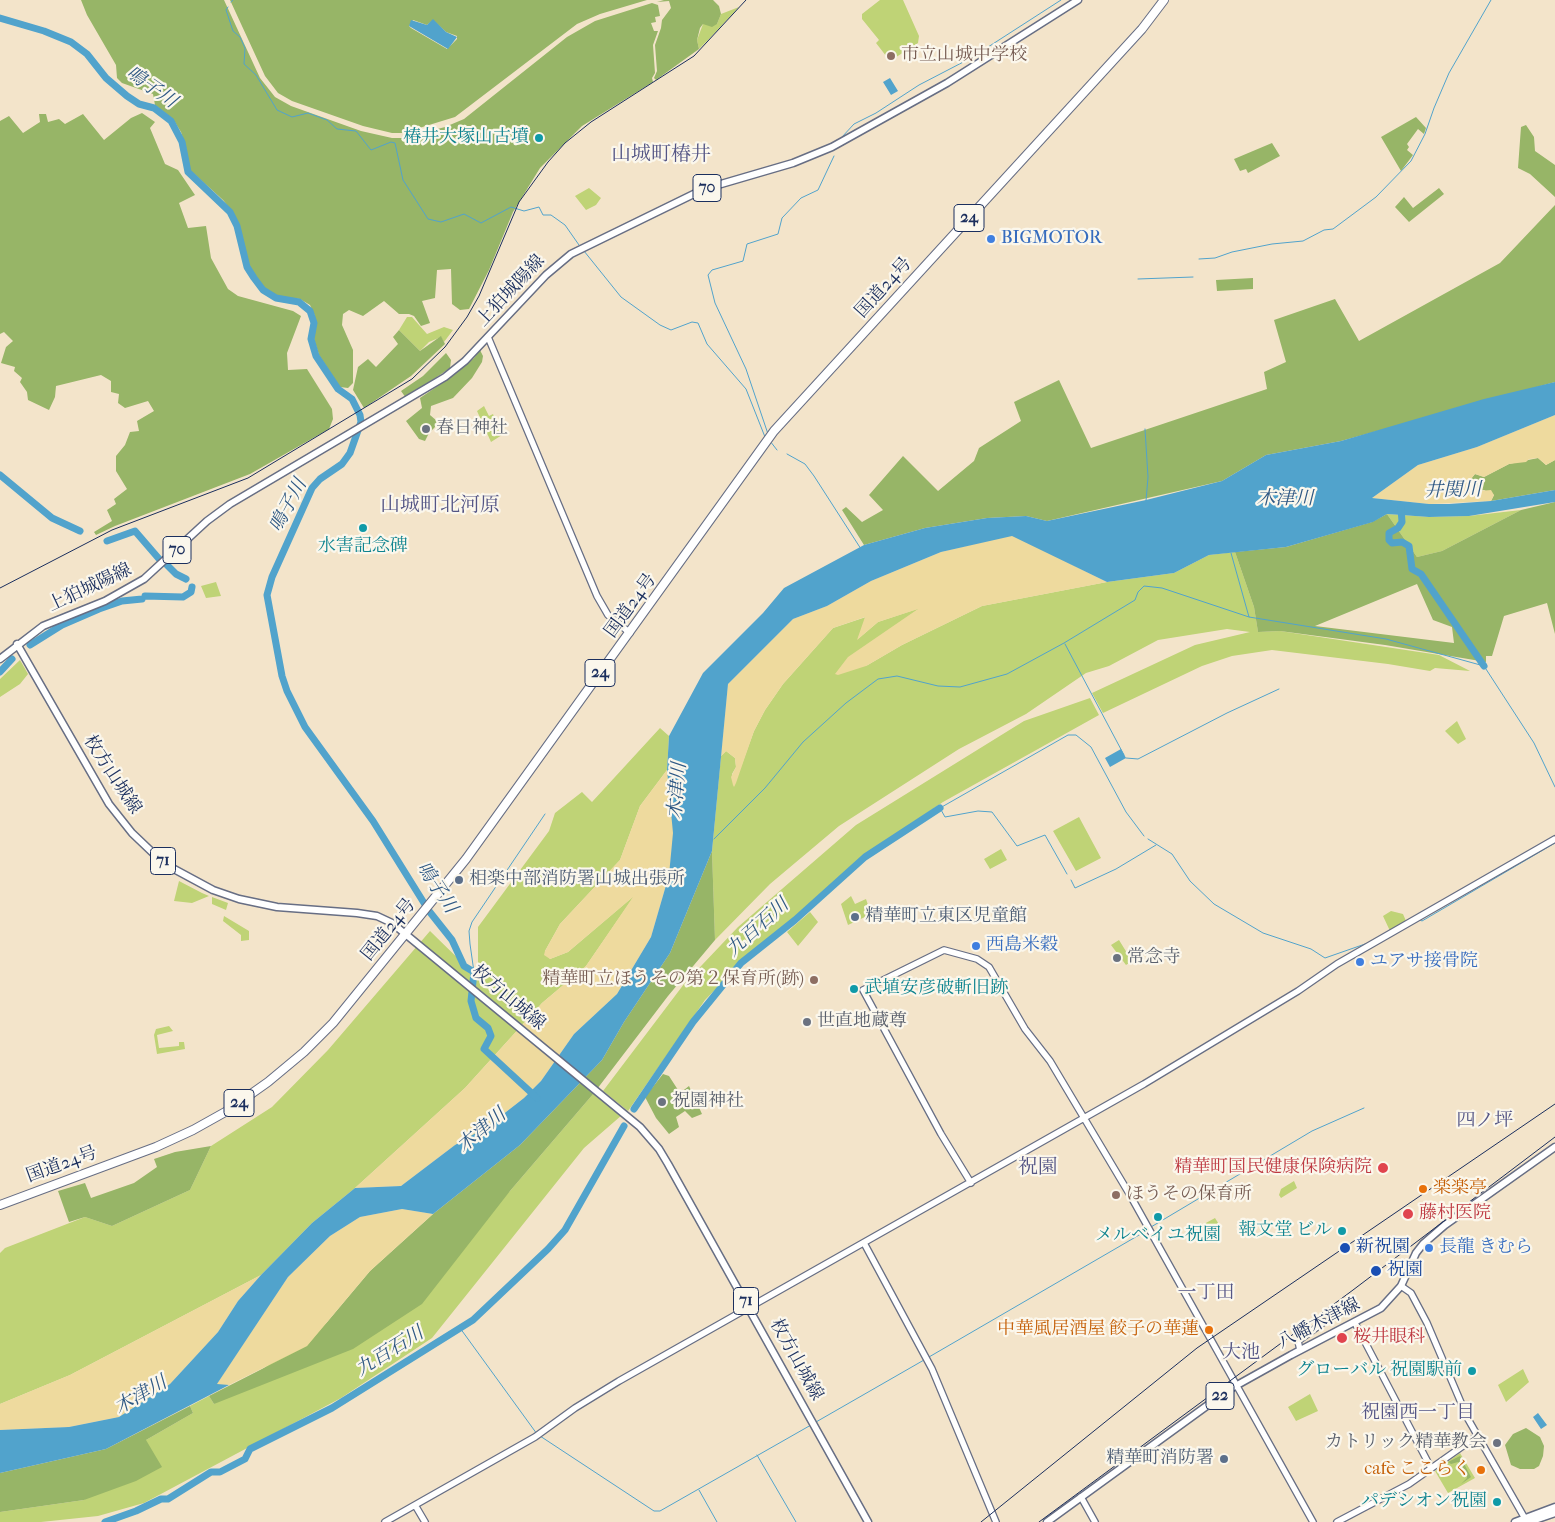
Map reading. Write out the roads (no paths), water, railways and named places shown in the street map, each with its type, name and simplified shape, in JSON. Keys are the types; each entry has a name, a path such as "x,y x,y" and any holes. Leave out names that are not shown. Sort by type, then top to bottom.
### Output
{"highway":[{"name":"国道24号","path":"0,1205 156,1147 226,1112 268,1082 310,1046 333,1023 407,934 419,916 471,852 772,435 806,395 1135,36 1164,0"}],"main road":[{"name":"上狛城陽線","path":"0,659 17,644 43,626 105,601 144,579 207,521 222,510 445,377 465,361 546,275 571,254 704,189 794,163 832,147 947,82 1078,0"},
{"name":"枚方山城線","path":"17,644 109,804 142,843 174,869 213,890 238,899 277,907 377,916 392,923 640,1127 659,1149 750,1307 868,1522"},
{"name":"八幡木津線","path":"1047,1522 1236,1386 1385,1306 1401,1286 1416,1253 1423,1244 1445,1225 1555,1147"},
{"path":"1527,1521 1555,1507"},
{"path":"1515,1522 1527,1521 1555,1513"}],"street":[{"path":"488,337 597,596 608,615 630,633"},
{"path":"385,1522 535,1437 590,1399 1084,1119 1197,1053 1337,964 1555,839"},
{"path":"971,1184 928,1111 863,990 944,950 982,962 994,974 1033,1040 1050,1061 1130,1195 1236,1386 1276,1452 1313,1522"},
{"path":"864,1243 932,1369 996,1522"},
{"path":"1401,1286 1411,1293 1427,1323 1477,1436 1527,1521"},
{"path":"1300,1350 1298,1341 1324,1322"},
{"path":"1354,1323 1431,1468"},
{"path":"1338,1522 1386,1497 1477,1436"},
{"path":"1081,1497 1095,1522"},
{"path":"415,1505 425,1522"}],"water":[{"path":"433,19 446,32 457,37 448,49 409,26 411,20 427,25"},
{"path":"890,78 898,91 891,95 883,82"},
{"name":"木津川","path":"1555,382 1555,415 1477,447 1418,465 1372,498 1429,504 1449,504 1491,501 1555,490 1555,502 1469,516 1429,517 1387,514 1373,522 1286,547 1209,555 1174,573 1107,582 1012,536 941,552 871,581 827,606 793,619 728,684 712,851 670,953 624,1022 602,1060 520,1145 433,1214 402,1209 360,1217 330,1236 288,1277 217,1384 229,1385 106,1449 0,1473 0,1430 69,1427 119,1417 170,1384 218,1332 238,1301 261,1275 312,1223 355,1188 401,1186 455,1145 488,1126 524,1098 541,1081 574,1034 617,994 651,937 669,875 673,833 667,770 669,736 703,673 763,613 784,588 864,545 925,528 987,518 1026,516 1047,521 1146,500 1222,481 1266,455 1341,441 1484,399"},
{"path":"1121,749 1126,758 1110,767 1105,758"},
{"path":"1538,1413 1547,1425 1541,1429 1533,1417"}],"waterway":[{"path":"842,137 854,124 876,113 919,85 971,58 1061,0"},
{"path":"1199,259 1215,258 1232,252 1272,244 1303,241 1324,230 1333,229 1376,197 1411,161 1425,134 1449,73 1491,0"},
{"path":"228,7 226,10 233,31 240,37 245,48 244,64 256,75 277,110 292,117 308,113 327,120 337,129 356,131 371,150 391,142 395,143 403,180 428,219 441,222 464,214 481,223 511,207 524,211 539,207 543,215 551,215 565,225 579,245"},
{"name":"鳴子川","path":"0,18 44,31 71,42 87,54 106,78 127,96 139,104 154,108 171,121 182,142 188,172 230,212 237,226 247,267 254,278 263,290 276,298 299,302 310,311 314,323 311,339 316,356 338,389 352,399 360,415 361,422 350,453 342,464 320,479 312,488 272,577 267,595 282,676 287,691 305,727 373,821 429,911 452,940 464,966 474,972 471,1001 476,1018 488,1028 491,1036 484,1049 537,1098"},
{"path":"768,434 746,369 715,303 708,275 712,270 743,261 747,244 778,234 782,218 801,198 818,190 834,156"},
{"path":"584,251 621,297 660,325 671,330 692,322 698,323 707,344 746,389 765,437"},
{"path":"1138,279 1193,277"},
{"path":"1145,429 1148,477 1146,501"},
{"path":"770,441 777,450"},
{"path":"787,454 805,464 861,549"},
{"path":"0,475 52,518 80,531"},
{"path":"1401,508 1402,522 1398,528 1389,533 1389,540 1392,543 1402,542 1409,546 1412,569 1421,574 1484,666"},
{"path":"107,541 135,531 160,560"},
{"path":"1231,553 1249,617 1386,639 1484,666 1534,743 1555,787"},
{"path":"167,565 176,574 186,579"},
{"path":"714,839 765,788 803,742 846,703 878,679 897,676 938,686 960,687 1007,674 1064,643 1135,600 1138,592 1144,586 1162,588 1249,617"},
{"path":"145,596 183,597 191,592 192,587"},
{"path":"30,645 62,625 99,609 122,601 142,599"},
{"path":"1065,644 1124,755"},
{"path":"0,672 12,659"},
{"path":"1126,758 1138,759 1227,713 1279,689"},
{"path":"1067,874 1045,835 1017,846 992,812 978,811 945,817 940,808 1068,735 1076,735 1091,747 1126,812 1144,836"},
{"name":"九百石川","path":"634,1109 693,1022 741,963 795,920 865,857 940,808"},
{"path":"474,972 469,931 472,922 545,814"},
{"path":"1148,839 1172,854 1190,881 1214,904 1263,933 1311,949 1325,958 1368,943"},
{"path":"1420,920 1422,921 1555,843"},
{"path":"1071,880 1075,888 1116,869 1156,845"},
{"path":"1151,1227 1312,1131 1364,1108"},
{"name":"九百石川","path":"105,1522 136,1511 161,1499 168,1499 211,1472 220,1472 245,1459 250,1449 332,1408 473,1320 548,1249 565,1230 624,1126"},
{"path":"929,1357 1146,1231"},
{"path":"460,1328 537,1434"},
{"path":"816,1422 924,1360"},
{"path":"540,1436 654,1511 660,1511 811,1425"},
{"path":"757,1455 796,1522"},
{"path":"699,1490 717,1522"}],"railway":[{"path":"0,588 112,530 248,478 412,379 445,347 467,317 479,296 519,202 548,162 565,143 591,122 694,56 746,0"},
{"path":"981,1522 1197,1348 1555,1104"},
{"path":"1039,1522 1353,1290 1555,1137"}],"place":[{"name":"市立山城中学校","path":"891,56"},
{"name":"椿井大塚山古墳","path":"539,138"},
{"name":"BIGMOTOR","path":"991,239"},
{"name":"春日神社","path":"426,429"},
{"name":"水害記念碑","path":"363,528"},
{"name":"相楽中部消防署山城出張所","path":"459,880"},
{"name":"精華町立東区児童館","path":"855,917"},
{"name":"西島米穀","path":"976,946"},
{"name":"常念寺","path":"1117,958"},
{"name":"ユアサ接骨院","path":"1360,962"},
{"name":"精華町立ほうその第２保育所(跡)","path":"814,980"},
{"name":"武埴安彦破斬旧跡","path":"854,989"},
{"name":"世直地蔵尊","path":"807,1022"},
{"name":"祝園神社","path":"662,1102"},
{"name":"精華町国民健康保険病院","path":"1383,1168"},
{"name":"楽楽亭","path":"1423,1189"},
{"name":"ほうその保育所","path":"1116,1195"},
{"name":"藤村医院","path":"1408,1214"},
{"name":"メルベイユ祝園","path":"1158,1217"},
{"name":"報文堂 ビル","path":"1342,1231"},
{"name":"新祝園","path":"1345,1248"},
{"name":"長龍 きむら","path":"1429,1248"},
{"name":"祝園","path":"1376,1271"},
{"name":"中華風居酒屋 餃子の華蓮","path":"1209,1330"},
{"name":"桜井眼科","path":"1342,1338"},
{"name":"グローバル 祝園駅前","path":"1472,1371"},
{"name":"カトリック精華教会","path":"1497,1443"},
{"name":"精華町消防署","path":"1224,1459"},
{"name":"cafe ここらく","path":"1481,1470"},
{"name":"パデシオン祝園","path":"1497,1502"}],"district":[{"name":"山城町椿井","path":"661,155"},
{"name":"山城町北河原","path":"440,506"},
{"name":"四ノ坪","path":"1485,1121"},
{"name":"祝園","path":"1038,1168"},
{"name":"一丁田","path":"1206,1293"},
{"name":"大池","path":"1241,1353"},
{"name":"祝園西一丁目","path":"1418,1413"}],"water label":[{"name":"井関川","path":"1453,491"}]}
